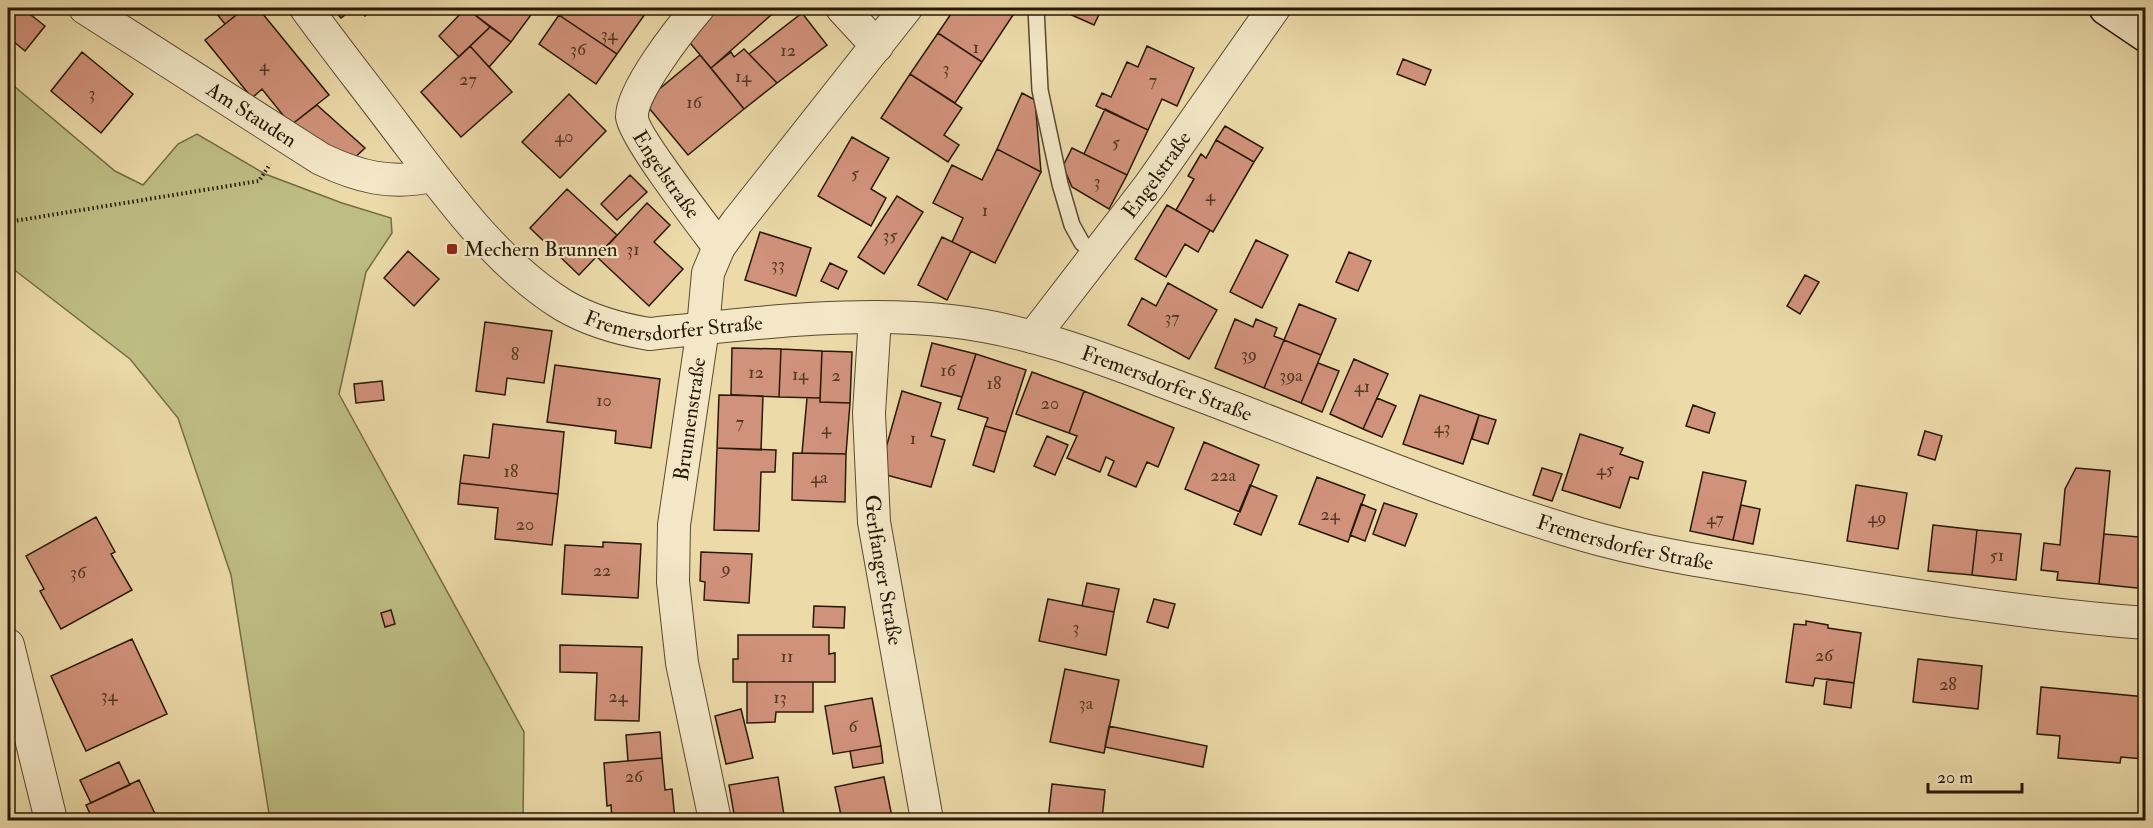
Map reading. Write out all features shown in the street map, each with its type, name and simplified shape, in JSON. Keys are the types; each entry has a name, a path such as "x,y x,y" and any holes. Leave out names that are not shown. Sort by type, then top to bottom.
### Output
{"main road":[{"path":"2106,8 2145,35"}],"street":[{"name":"Am Stauden","path":"85,8 321,159 354,175 399,181 432,176"},
{"name":"Fremersdorfer Straße","path":"306,8 432,176 480,232 528,279 564,306 617,329 649,334 703,328 875,317 952,321 1033,337 1105,360 1505,510 1584,535 1680,557 1875,589 2098,620 2145,623"},
{"name":"Engelstraße","path":"698,8 652,71 635,101 632,118 660,166 719,247"},
{"path":"842,8 877,46"},
{"name":"Brunnenstraße","path":"715,820 682,663 673,582 674,525 703,328 708,273 719,247 906,8"},
{"name":"Engelstraße","path":"1033,337 1150,185 1274,8"},
{"name":"Gerlfanger Straße","path":"875,317 869,413 874,522 889,618 927,820"},
{"path":"8,645 51,820"}],"lane":[{"path":"1036,8 1040,90 1060,184 1072,225 1082,243 1095,254"}],"path":[{"path":"8,222 259,181 287,137"}],"green space":[{"path":"8,81 115,171 143,185 178,144 197,134 265,174 342,203 391,218 392,233 366,272 339,394 524,732 523,820 270,820 231,575 178,418 130,359 8,265"}],"building":[{"path":"8,8 22,8 45,26 25,51 8,37"},
{"path":"212,8 245,8 225,24"},
{"path":"245,8 258,8 329,95 291,125 262,89 252,98 205,40"},
{"path":"332,8 354,8 341,18"},
{"path":"358,8 375,8 365,16"},
{"path":"466,8 536,8 511,42"},
{"path":"466,8 490,27 459,57 439,36"},
{"path":"564,8 635,8 645,14 617,54 559,15"},
{"path":"635,8 649,8 645,14"},
{"path":"719,8 779,8 711,68 686,38"},
{"path":"955,8 1008,8 1015,12 982,62 938,33"},
{"path":"1056,8 1102,8 1094,25"},
{"path":"802,13 827,45 777,83 749,54"},
{"path":"559,15 617,54 596,84 539,44"},
{"path":"490,27 511,42 489,67 470,46"},
{"path":"938,33 982,62 955,103 910,74"},
{"path":"470,46 512,92 461,137 421,92"},
{"path":"1147,46 1194,68 1177,106 1162,99 1148,130 1096,106 1102,93 1111,97 1127,62 1138,67"},
{"path":"744,49 777,83 744,109 711,68 731,52 734,57"},
{"path":"82,52 133,94 101,133 51,91"},
{"path":"700,55 744,109 688,155 649,108 651,96"},
{"path":"1403,59 1431,70 1425,85 1397,74"},
{"path":"910,74 962,108 944,135 959,145 948,162 881,118"},
{"path":"1022,93 1035,100 1041,172 997,149"},
{"path":"569,94 606,131 560,178 522,142"},
{"path":"317,105 365,148 348,164 291,125"},
{"path":"1105,109 1148,130 1127,175 1084,154"},
{"path":"1225,126 1263,148 1254,162 1216,140"},
{"path":"852,137 889,158 871,189 886,198 871,226 818,196"},
{"path":"1216,140 1254,162 1213,232 1176,210 1194,179 1188,176 1201,154 1206,158"},
{"path":"1072,148 1127,175 1109,209 1072,187 1063,166"},
{"path":"997,149 1041,172 995,263 952,242 963,218 933,203 952,165 982,180"},
{"path":"630,175 647,192 617,220 601,204"},
{"path":"567,189 617,235 579,275 530,228"},
{"path":"897,196 923,212 884,274 858,257"},
{"path":"647,203 670,225 654,242 683,269 649,306 597,257"},
{"path":"1167,205 1210,230 1198,252 1185,244 1166,277 1135,259"},
{"path":"760,232 811,248 796,296 745,280"},
{"path":"942,237 971,251 947,300 918,285"},
{"path":"1256,240 1288,255 1262,308 1230,292"},
{"path":"408,251 439,279 414,306 384,278"},
{"path":"1349,252 1371,261 1358,291 1336,282"},
{"path":"830,263 847,271 838,289 821,281"},
{"path":"1805,275 1819,282 1800,314 1787,306"},
{"path":"1168,283 1217,310 1189,359 1128,325 1142,298 1156,306"},
{"path":"1299,304 1336,319 1321,355 1284,340"},
{"path":"1235,319 1253,327 1256,319 1277,328 1274,336 1284,340 1264,388 1215,368"},
{"path":"485,322 552,331 544,383 507,378 505,395 476,391"},
{"path":"1284,340 1321,355 1301,403 1264,388"},
{"path":"932,343 976,354 962,397 921,386"},
{"path":"732,348 781,349 779,397 731,395"},
{"path":"781,349 822,351 820,398 779,397"},
{"path":"822,351 852,352 850,403 820,402"},
{"path":"976,354 1026,370 1006,432 985,426 988,418 958,409"},
{"path":"1354,359 1388,374 1363,429 1330,414"},
{"path":"1318,363 1339,371 1322,412 1301,403"},
{"path":"555,365 660,379 651,448 615,443 616,431 547,422"},
{"path":"1032,372 1084,391 1069,433 1016,414"},
{"path":"382,381 384,400 356,403 354,384"},
{"path":"902,391 941,403 931,436 945,440 931,487 879,473"},
{"path":"1084,391 1174,428 1158,467 1147,462 1136,487 1108,475 1114,461 1106,457 1100,472 1067,458 1077,436 1069,433"},
{"path":"719,395 763,396 761,450 717,448"},
{"path":"1420,395 1479,415 1463,464 1403,444"},
{"path":"807,398 820,398 820,402 850,403 846,454 802,453"},
{"path":"1377,398 1396,406 1382,437 1363,429"},
{"path":"1693,405 1715,413 1709,433 1686,426"},
{"path":"1479,415 1496,420 1488,444 1472,439"},
{"path":"493,424 564,432 558,494 460,483 464,455 489,458"},
{"path":"985,426 1006,432 994,472 973,465"},
{"path":"1925,431 1942,436 1935,460 1918,455"},
{"path":"1580,434 1623,448 1620,454 1643,462 1638,479 1630,477 1620,508 1562,490"},
{"path":"1047,436 1068,445 1055,475 1034,466"},
{"path":"1204,442 1259,465 1240,512 1185,489"},
{"path":"717,448 776,450 775,472 761,472 759,531 714,530"},
{"path":"793,453 846,454 845,502 792,500"},
{"path":"1542,468 1562,474 1552,501 1533,495"},
{"path":"2076,468 2110,471 2099,584 2057,580 2058,572 2041,570 2044,543 2060,545 2065,489"},
{"path":"1703,472 1746,481 1733,540 1690,531"},
{"path":"1317,477 1365,495 1348,542 1299,524"},
{"path":"460,483 558,494 552,545 495,539 498,508 458,504"},
{"path":"1250,485 1277,496 1261,535 1234,524"},
{"path":"1856,485 1907,493 1898,549 1847,541"},
{"path":"2143,496 2146,497 2146,589 2099,584 2104,534 2139,537"},
{"path":"1384,503 1417,514 1405,546 1373,534"},
{"path":"1361,504 1376,510 1365,541 1350,535"},
{"path":"1741,505 1760,509 1753,544 1733,540"},
{"path":"96,517 115,552 111,554 132,590 61,629 40,591 44,589 26,556"},
{"path":"1933,525 1977,530 1972,575 1928,571"},
{"path":"1977,530 2021,534 2016,580 1972,575"},
{"path":"603,542 641,544 638,598 562,594 565,545 603,547"},
{"path":"701,552 752,554 749,603 704,600 705,582 700,581"},
{"path":"1087,583 1119,589 1114,612 1082,606"},
{"path":"1048,599 1114,612 1106,655 1039,641"},
{"path":"1154,599 1175,604 1168,628 1147,622"},
{"path":"814,606 845,607 844,628 813,627"},
{"path":"391,610 395,624 385,627 381,613"},
{"path":"1806,621 1828,625 1828,628 1861,633 1854,683 1815,678 1813,686 1786,682 1794,624 1806,625"},
{"path":"738,635 829,635 829,654 835,653 835,682 733,682 733,659 738,659"},
{"path":"132,639 167,714 86,751 51,676"},
{"path":"560,645 642,647 639,721 595,720 597,673 560,672"},
{"path":"1918,659 1982,666 1978,709 1913,702"},
{"path":"1065,669 1119,680 1104,753 1050,742"},
{"path":"1827,679 1854,683 1851,708 1824,704"},
{"path":"747,682 813,682 813,712 776,712 775,722 747,723"},
{"path":"2041,687 2146,697 2143,759 2121,757 2120,763 2058,758 2060,736 2037,734"},
{"path":"872,698 881,746 833,754 825,706"},
{"path":"741,709 753,758 726,764 715,716"},
{"path":"1109,726 1207,746 1203,767 1105,747"},
{"path":"660,732 662,758 628,761 626,735"},
{"path":"881,746 883,763 853,768 850,751"},
{"path":"662,758 665,790 672,789 675,820 612,820 611,805 607,806 604,763"},
{"path":"119,762 130,785 91,803 80,780"},
{"path":"778,777 784,815 775,816 776,820 735,820 729,785"},
{"path":"884,777 892,817 877,820 842,820 835,787"},
{"path":"139,780 158,820 93,820 86,805"},
{"path":"1052,784 1105,790 1102,820 1048,820"}],"place":[{"name":"Mechern Brunnen","path":"452,249"}]}
